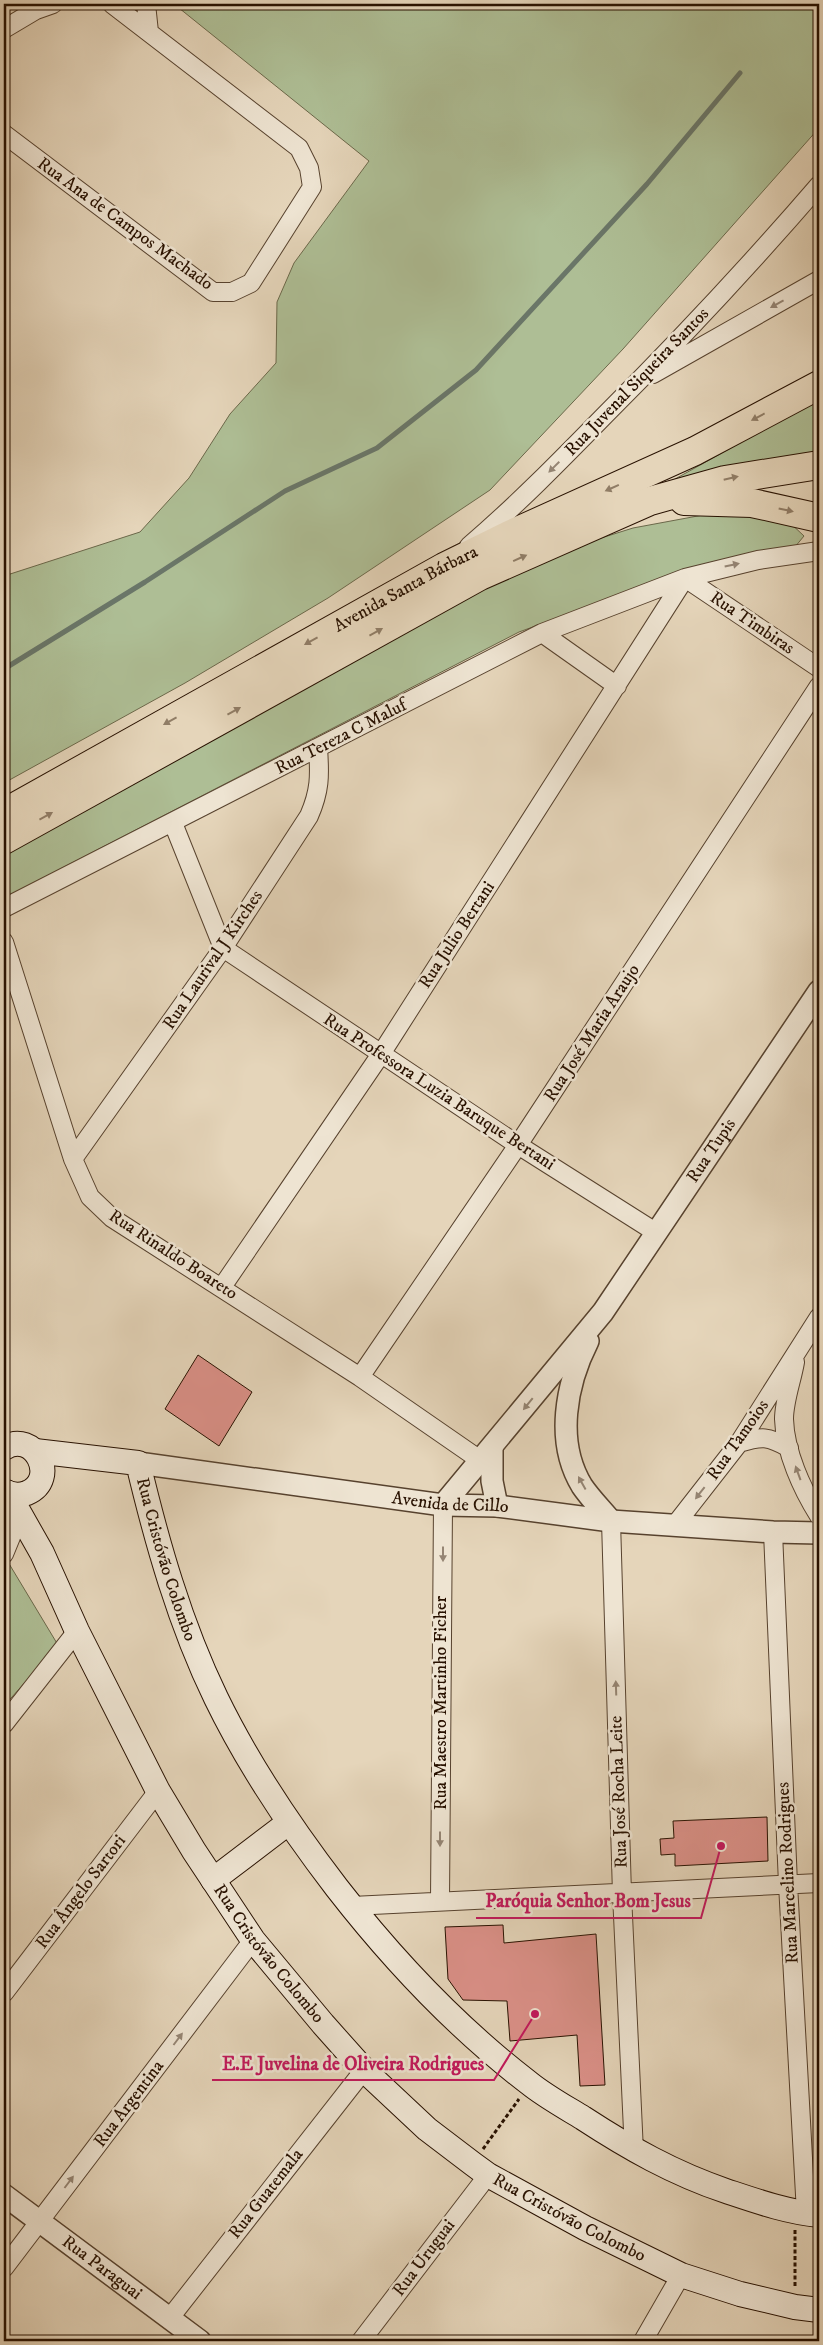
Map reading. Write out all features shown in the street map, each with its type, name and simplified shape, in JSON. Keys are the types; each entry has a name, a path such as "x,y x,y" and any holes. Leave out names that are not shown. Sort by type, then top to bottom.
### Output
{"main road":[{"name":"Avenida Santa Bárbara","path":"4,813 444,567 509,535 695,451 813,387"},
{"name":"Avenida Santa Bárbara","path":"4,840 480,576 650,501 725,480 819,465"},
{"path":"650,501 728,500 752,503 819,518"},
{"name":"Avenida de Cillo","path":"4,1448 14,1444 22,1444 35,1451 138,1463"},
{"name":"Rua Cristóvão Colombo","path":"35,1451 43,1466 42,1475 36,1486 42,1553"},
{"path":"6,1492 17,1495 36,1486 66,1465 84,1456"},
{"name":"Rua Cristóvão Colombo","path":"138,1463 159,1546 188,1630 216,1697 250,1762 288,1823 396,1961 440,2006 530,2084 634,2152 692,2179 759,2202 807,2213"},
{"name":"Rua Cristóvão Colombo","path":"6,1492 42,1553 77,1631 158,1791 194,1850 253,1940 364,2070 428,2129 480,2169 584,2228 682,2275 740,2294 795,2307 819,2310"},
{"path":"213,1880 288,1823"},
{"path":"194,1850 241,1858"}],"street":[{"path":"4,28 36,10 53,4"},
{"name":"Rua Ana de Campos Machado","path":"4,134 213,292 232,292 251,283 312,187 309,168 299,148 112,4"},
{"path":"146,4 148,32"},
{"name":"Rua Juvenal Siqueira Santos","path":"444,567 511,510 638,382 758,256 819,185"},
{"path":"638,382 819,280"},
{"name":"Rua Tereza C Maluf","path":"4,908 542,633 684,578 758,560 819,551"},
{"name":"Rua Timbiras","path":"684,578 819,668"},
{"name":"Rua Julio Bertani","path":"222,1287 381,1054 684,578"},
{"path":"542,633 617,686"},
{"name":"Rua José Maria Araujo","path":"360,1377 518,1145 819,686"},
{"name":"Rua Laurival J Kirches","path":"73,1159 223,948 309,816 318,796 320,776 318,748"},
{"path":"173,823 223,948"},
{"name":"Rua Rinaldo Boareto","path":"4,942 73,1159 90,1197 112,1218 360,1377 486,1454"},
{"name":"Rua Professora Luzia Baruque Bertani","path":"223,948 518,1145 657,1233"},
{"name":"Rua Tupis","path":"443,1505 603,1312 819,991"},
{"name":"Rua Tupis","path":"603,1312 579,1359 568,1399 566,1432 570,1459 582,1486 611,1521"},
{"name":"Rua Tamoios","path":"674,1525 739,1443 819,1317"},
{"name":"Rua Tamoios","path":"797,1352 784,1418 789,1448 803,1486 819,1516"},
{"path":"548,1379 564,1390 568,1399"},
{"path":"739,1443 758,1437 772,1438 789,1448"},
{"path":"486,1454 496,1506"},
{"name":"Avenida de Cillo","path":"138,1463 443,1505 496,1506 611,1521 773,1532 819,1533"},
{"name":"Rua Maestro Martinho Ficher","path":"440,1901 443,1505"},
{"path":"4,1554 20,1515"},
{"name":"Rua José Rocha Leite","path":"611,1521 622,1894 634,2152"},
{"name":"Rua Marcelino Rodrigues","path":"773,1532 788,1884 807,2213"},
{"path":"4,1724 77,1631"},
{"name":"Rua Ângelo Sartori","path":"4,1993 158,1791"},
{"path":"352,1906 819,1883"},
{"name":"Rua Argentina","path":"4,2268 253,1940"},
{"name":"Rua Guatemala","path":"169,2319 364,2070"},
{"name":"Rua Uruguai","path":"361,2341 480,2169"},
{"name":"Rua Paraguai","path":"4,2195 200,2341"},
{"path":"643,2341 682,2275"}],"path":[{"path":"480,2169 530,2084"},
{"path":"795,2307 807,2213"}],"green space":[{"path":"174,4 819,4 819,128 623,349 490,490 328,598 185,683 4,783 4,576 140,532 189,478 230,414 276,363 277,302 294,263 369,161"},
{"path":"819,399 819,454 782,457 666,484"},
{"path":"730,510 787,520 804,536 790,553 686,571 519,632 4,898 4,842 375,642 582,544 633,528"},
{"path":"8,1562 58,1645 4,1706 4,1575"}],"building":[{"path":"198,1355 252,1392 219,1446 165,1409"},
{"path":"767,1817 768,1861 675,1866 675,1854 661,1855 660,1839 674,1838 673,1821"},
{"path":"503,1925 504,1943 596,1934 605,2085 580,2086 577,2035 510,2041 507,2001 463,2000 448,1979 445,1927"}],"waterway":[{"path":"4,669 145,582 285,491 377,448 476,370 647,184 740,73"}],"place":[{"name":"Paróquia Senhor Bom Jesus","path":"721,1846"},
{"name":"E.E Juvelina de Oliveira Rodrigues","path":"535,2014"}]}
